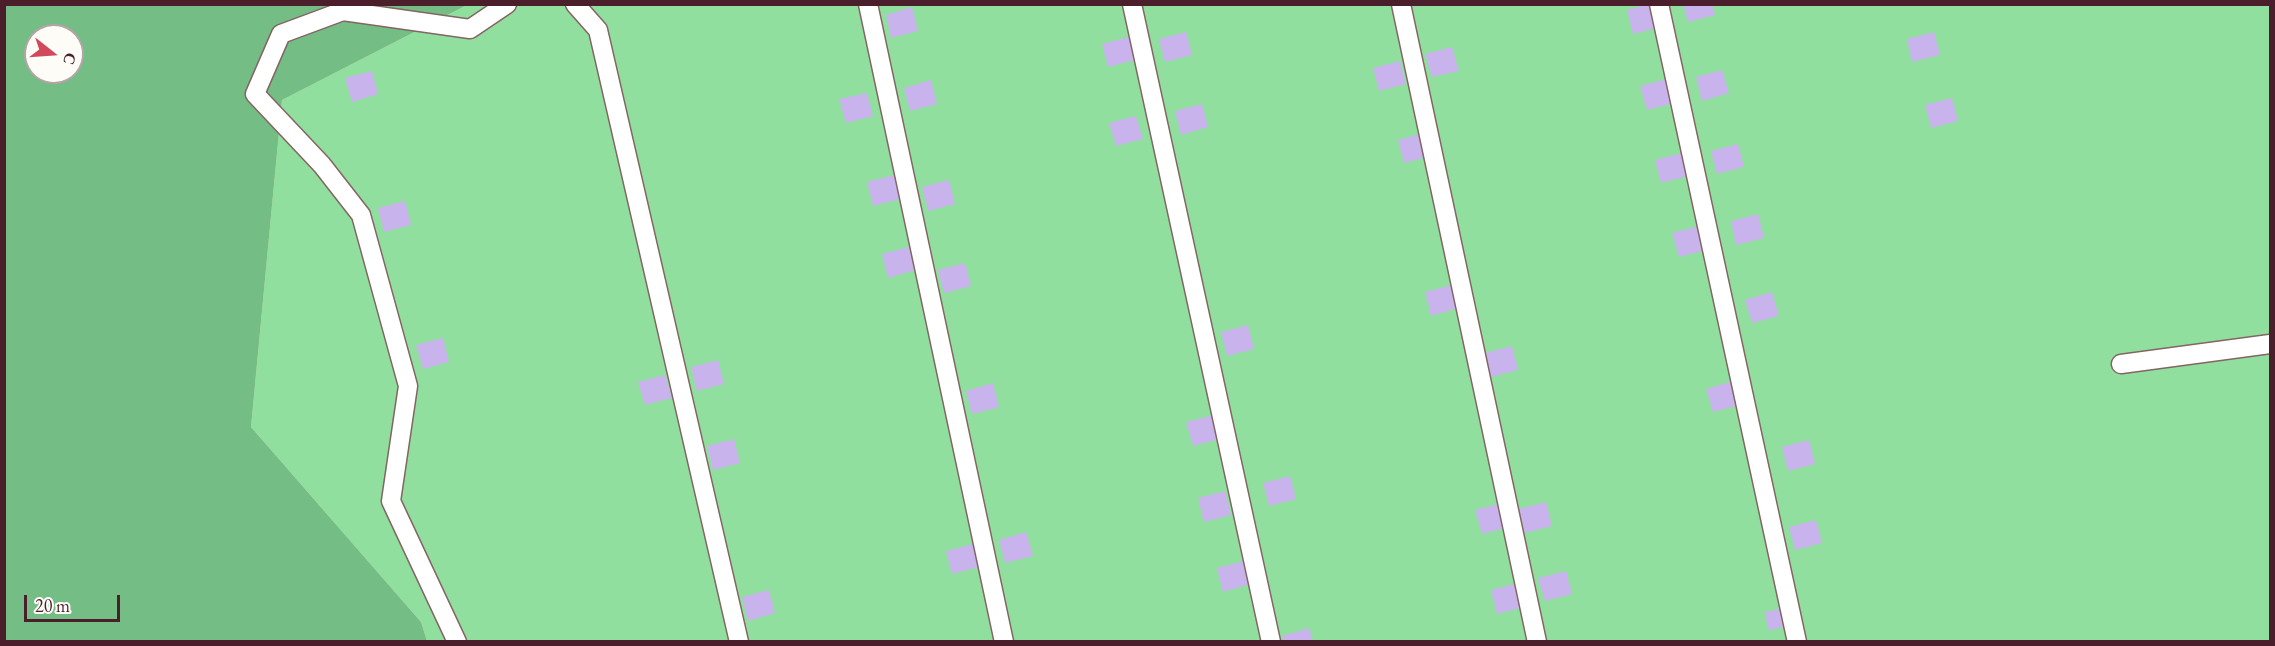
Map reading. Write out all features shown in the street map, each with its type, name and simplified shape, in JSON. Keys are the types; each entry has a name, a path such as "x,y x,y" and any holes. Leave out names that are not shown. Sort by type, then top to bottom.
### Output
{"lane":[{"path":"457,642 391,501 408,387 361,214 322,165 255,94 281,34 343,11 471,28 507,4"},
{"path":"575,4 598,30 739,642"},
{"path":"868,4 1004,642"},
{"path":"1132,4 1271,642"},
{"path":"1401,4 1538,642"},
{"path":"1659,4 1797,642"},
{"path":"2121,364 2271,344"}],"green space":[{"path":"4,5 467,5 282,100 251,427 421,622 427,641 5,641"},
{"path":"467,5 2270,5 2270,641 427,641 421,622 251,427 282,100"}],"building":[{"path":"1654,4 1660,27 1633,34 1627,10"},
{"path":"1683,4 1712,4 1715,15 1688,22"},
{"path":"912,7 918,31 891,38 886,15"},
{"path":"1186,32 1192,55 1165,62 1159,39"},
{"path":"1934,32 1940,55 1912,62 1907,39"},
{"path":"1129,37 1135,60 1108,67 1102,44"},
{"path":"1452,47 1459,71 1432,77 1425,54"},
{"path":"1400,61 1406,84 1379,91 1373,68"},
{"path":"1722,70 1729,93 1702,101 1696,77"},
{"path":"372,71 378,94 352,102 345,78"},
{"path":"1667,79 1674,103 1647,110 1640,86"},
{"path":"931,80 937,104 910,111 904,88"},
{"path":"867,93 873,116 846,123 839,99"},
{"path":"1952,98 1958,121 1931,128 1925,105"},
{"path":"1202,104 1208,127 1181,135 1175,111"},
{"path":"1136,116 1143,139 1116,146 1109,123"},
{"path":"1424,133 1431,156 1404,163 1398,140"},
{"path":"1738,144 1744,167 1717,174 1711,151"},
{"path":"1682,153 1688,176 1661,183 1655,160"},
{"path":"894,175 900,199 873,206 867,182"},
{"path":"949,180 955,204 928,211 922,187"},
{"path":"405,201 411,225 384,232 378,208"},
{"path":"1758,214 1764,238 1736,245 1731,221"},
{"path":"1699,226 1706,250 1679,257 1672,233"},
{"path":"909,247 915,270 888,278 882,254"},
{"path":"965,263 971,286 944,293 938,270"},
{"path":"1452,285 1458,308 1431,316 1425,292"},
{"path":"1772,292 1779,316 1752,323 1745,300"},
{"path":"1248,325 1254,349 1227,356 1221,332"},
{"path":"443,338 449,362 423,369 416,345"},
{"path":"1512,346 1518,370 1491,377 1485,353"},
{"path":"718,360 724,384 697,391 691,367"},
{"path":"665,375 672,398 645,405 638,382"},
{"path":"1733,381 1740,405 1713,412 1706,389"},
{"path":"993,383 999,407 972,414 966,391"},
{"path":"1214,415 1220,439 1193,446 1186,422"},
{"path":"734,439 740,463 713,470 707,446"},
{"path":"1809,440 1815,464 1788,471 1782,447"},
{"path":"1290,476 1296,499 1269,506 1263,483"},
{"path":"1225,491 1231,515 1204,522 1198,498"},
{"path":"1546,502 1552,526 1525,533 1519,509"},
{"path":"1502,503 1508,527 1482,534 1475,510"},
{"path":"1816,520 1822,543 1795,550 1789,527"},
{"path":"1026,532 1033,556 1005,563 999,540"},
{"path":"973,544 979,567 952,574 946,551"},
{"path":"1244,561 1250,584 1223,592 1217,568"},
{"path":"1566,571 1572,594 1545,601 1538,578"},
{"path":"1518,583 1524,607 1497,614 1491,590"},
{"path":"769,590 775,613 748,621 742,597"},
{"path":"1783,608 1786,627 1768,630 1765,612"},
{"path":"1309,628 1313,642 1284,642 1282,636"}]}
